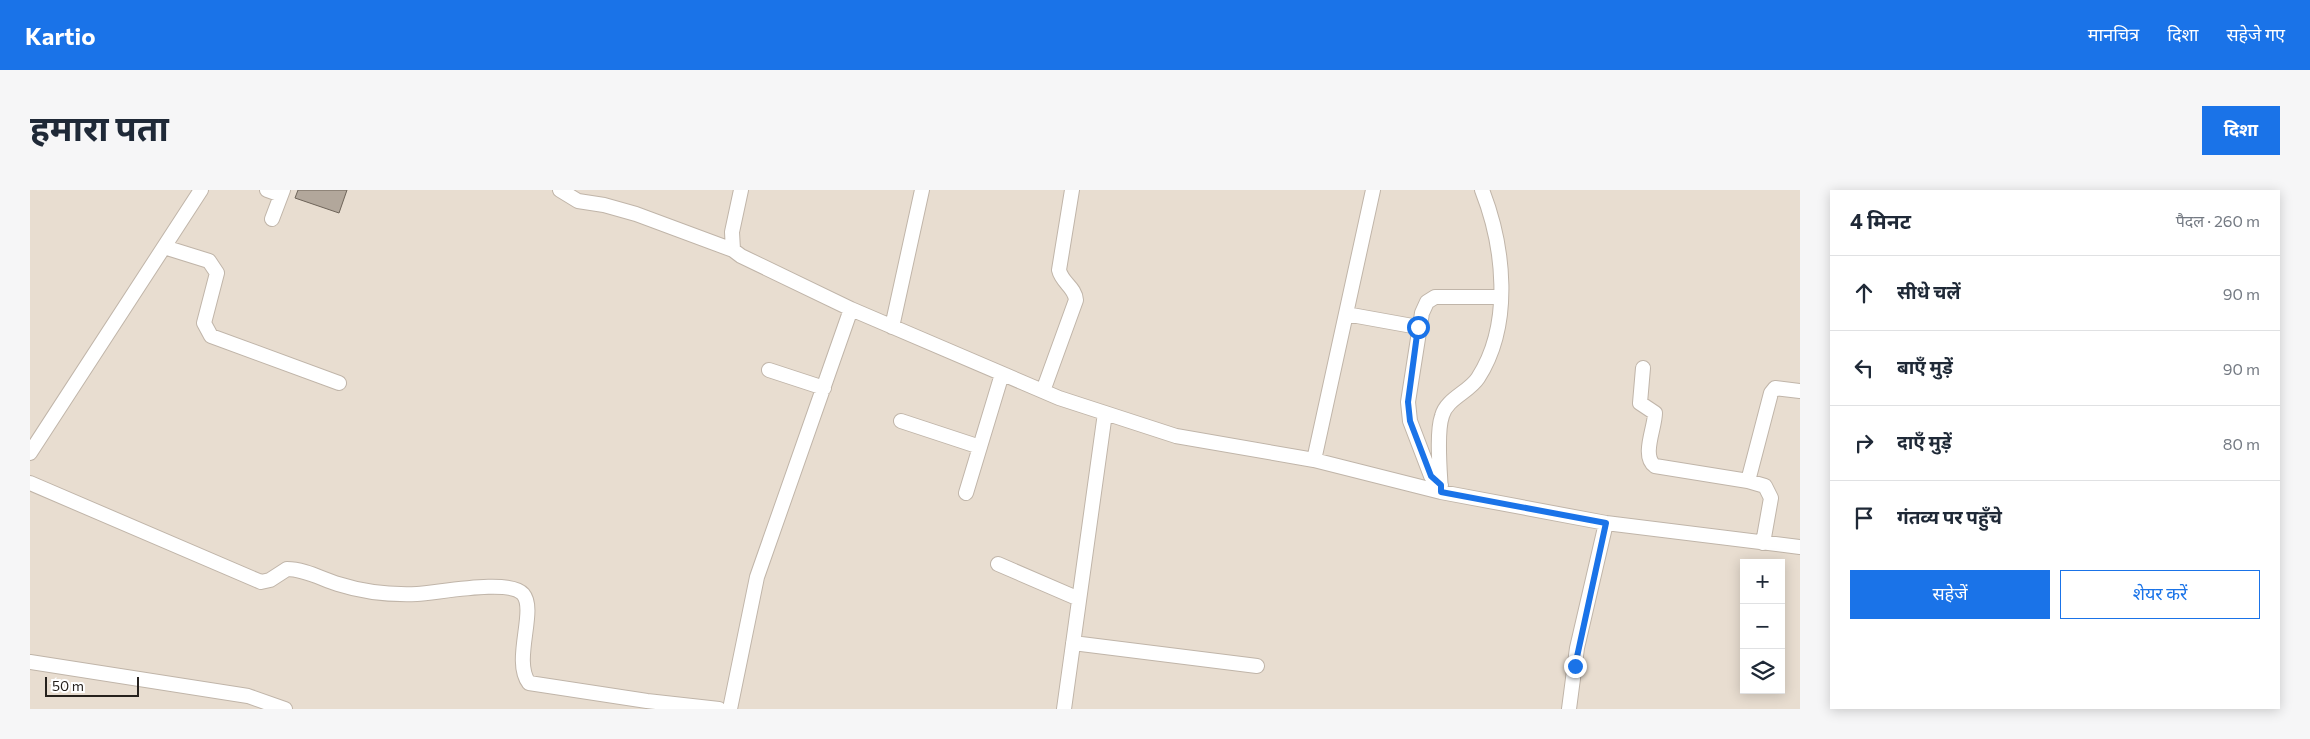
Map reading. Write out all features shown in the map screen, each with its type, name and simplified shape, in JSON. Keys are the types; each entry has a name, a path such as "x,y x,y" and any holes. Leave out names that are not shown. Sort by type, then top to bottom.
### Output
{"street":[{"path":"30,453 200,190"},
{"path":"267,190 282,192 272,219"},
{"path":"560,190 578,201 604,205 636,214 733,250 741,256 851,309 1002,374 1043,391 1176,436 1314,460 1606,523 1800,547"},
{"path":"733,250 732,232 742,190"},
{"path":"892,327 922,190"},
{"path":"1043,391 1076,300 1072,287 1060,276 1058,270 1072,190"},
{"path":"1314,460 1372,190"},
{"path":"1441,488 1441,418 1447,407 1476,382 1492,351 1500,297 1501,275 1497,240 1482,190"},
{"path":"164,247 209,261 214,266 217,272 204,323 211,336 339,383"},
{"path":"1441,488 1431,476 1410,421 1408,402 1418,327 1427,302 1435,297 1500,297"},
{"path":"730,709 757,576 851,309"},
{"path":"1346,314 1418,327"},
{"path":"1643,368 1640,404 1655,413 1648,456 1651,463 1655,466 1748,481 1765,486 1770,492 1771,498 1763,543"},
{"path":"769,370 824,388"},
{"path":"966,493 1002,374"},
{"path":"1748,481 1771,393 1775,388 1800,391"},
{"path":"1064,709 1105,413"},
{"path":"901,421 980,447"},
{"path":"30,482 261,582 270,580 286,569 292,569 348,587 379,593 418,594 477,587 515,589 522,593 527,602 523,664 525,678 529,683 700,708 719,709"},
{"path":"1569,709 1578,648 1606,523"},
{"path":"998,564 1079,600"},
{"path":"1073,643 1257,666"},
{"path":"30,662 248,696 285,709"}],"building":[{"path":"298,190 347,190 339,213 295,198"}],"route":[{"path":"1418,327 1408,402 1410,421 1431,476 1441,485 1441,492 1606,523 1575,666"}]}
